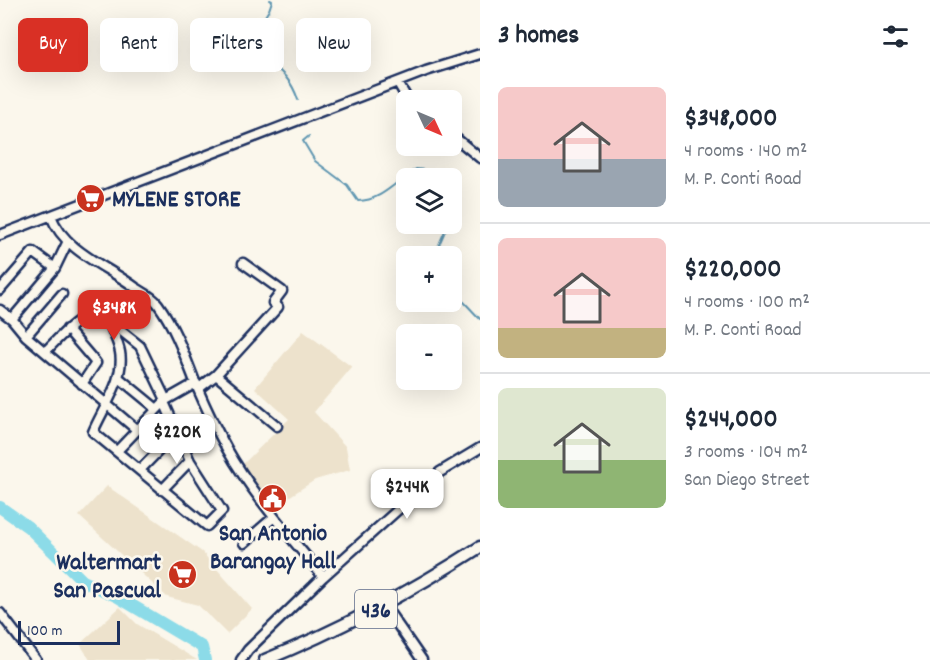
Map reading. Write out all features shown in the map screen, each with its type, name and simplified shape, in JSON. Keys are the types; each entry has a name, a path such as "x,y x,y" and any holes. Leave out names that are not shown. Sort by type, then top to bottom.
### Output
{"main road":[{"name":"436","path":"266,660 318,638 384,605 416,588 480,547"}],"street":[{"path":"0,235 398,82 480,54"},
{"path":"398,82 402,90"},
{"path":"462,143 480,158"},
{"path":"51,216 56,230 68,242 156,301 178,340 197,386 228,449 274,517 323,577"},
{"path":"12,319 55,268 68,242"},
{"path":"0,290 33,252 55,268"},
{"path":"117,451 165,401 216,375 278,307 273,303 282,291 243,263"},
{"path":"26,336 62,294"},
{"path":"0,310 12,319 26,336 137,430"},
{"path":"45,352 67,329 95,313 109,320 140,346 190,461 222,511 207,526 93,432 118,377 120,352 109,320"},
{"path":"67,329 96,363 82,384"},
{"path":"216,375 277,426"},
{"path":"118,377 157,409"},
{"path":"140,470 177,432"},
{"path":"241,660 323,577 440,472 480,448"},
{"path":"162,490 190,461"},
{"path":"244,543 274,517"},
{"path":"384,605 422,660"},
{"path":"0,614 36,660"}],"shaded area":[{"path":"303,331 352,367 314,412 346,447 350,470 315,480 284,500 276,490 263,498 242,465 289,419 255,388"},
{"name":"Waltermart San Pascual","path":"107,486 202,552 252,609 227,634 198,605 167,597 79,516"},
{"path":"120,607 137,624 197,660 90,660 80,644"}],"waterway":[{"path":"270,0 272,1 269,10 243,51 250,57 281,72 290,83 298,100"},
{"path":"309,136 303,141 315,161 347,185 358,201 375,198 396,184"},
{"path":"438,246 444,234"},
{"path":"462,301 480,319"},
{"path":"0,507 28,527 83,581 118,597 202,647 205,660"}],"place":[{"name":"MYLENE STORE","path":"91,198"},
{"name":"San Antonio Barangay Hall","path":"273,499"},
{"name":"Waltermart San Pascual","path":"182,575"}]}
